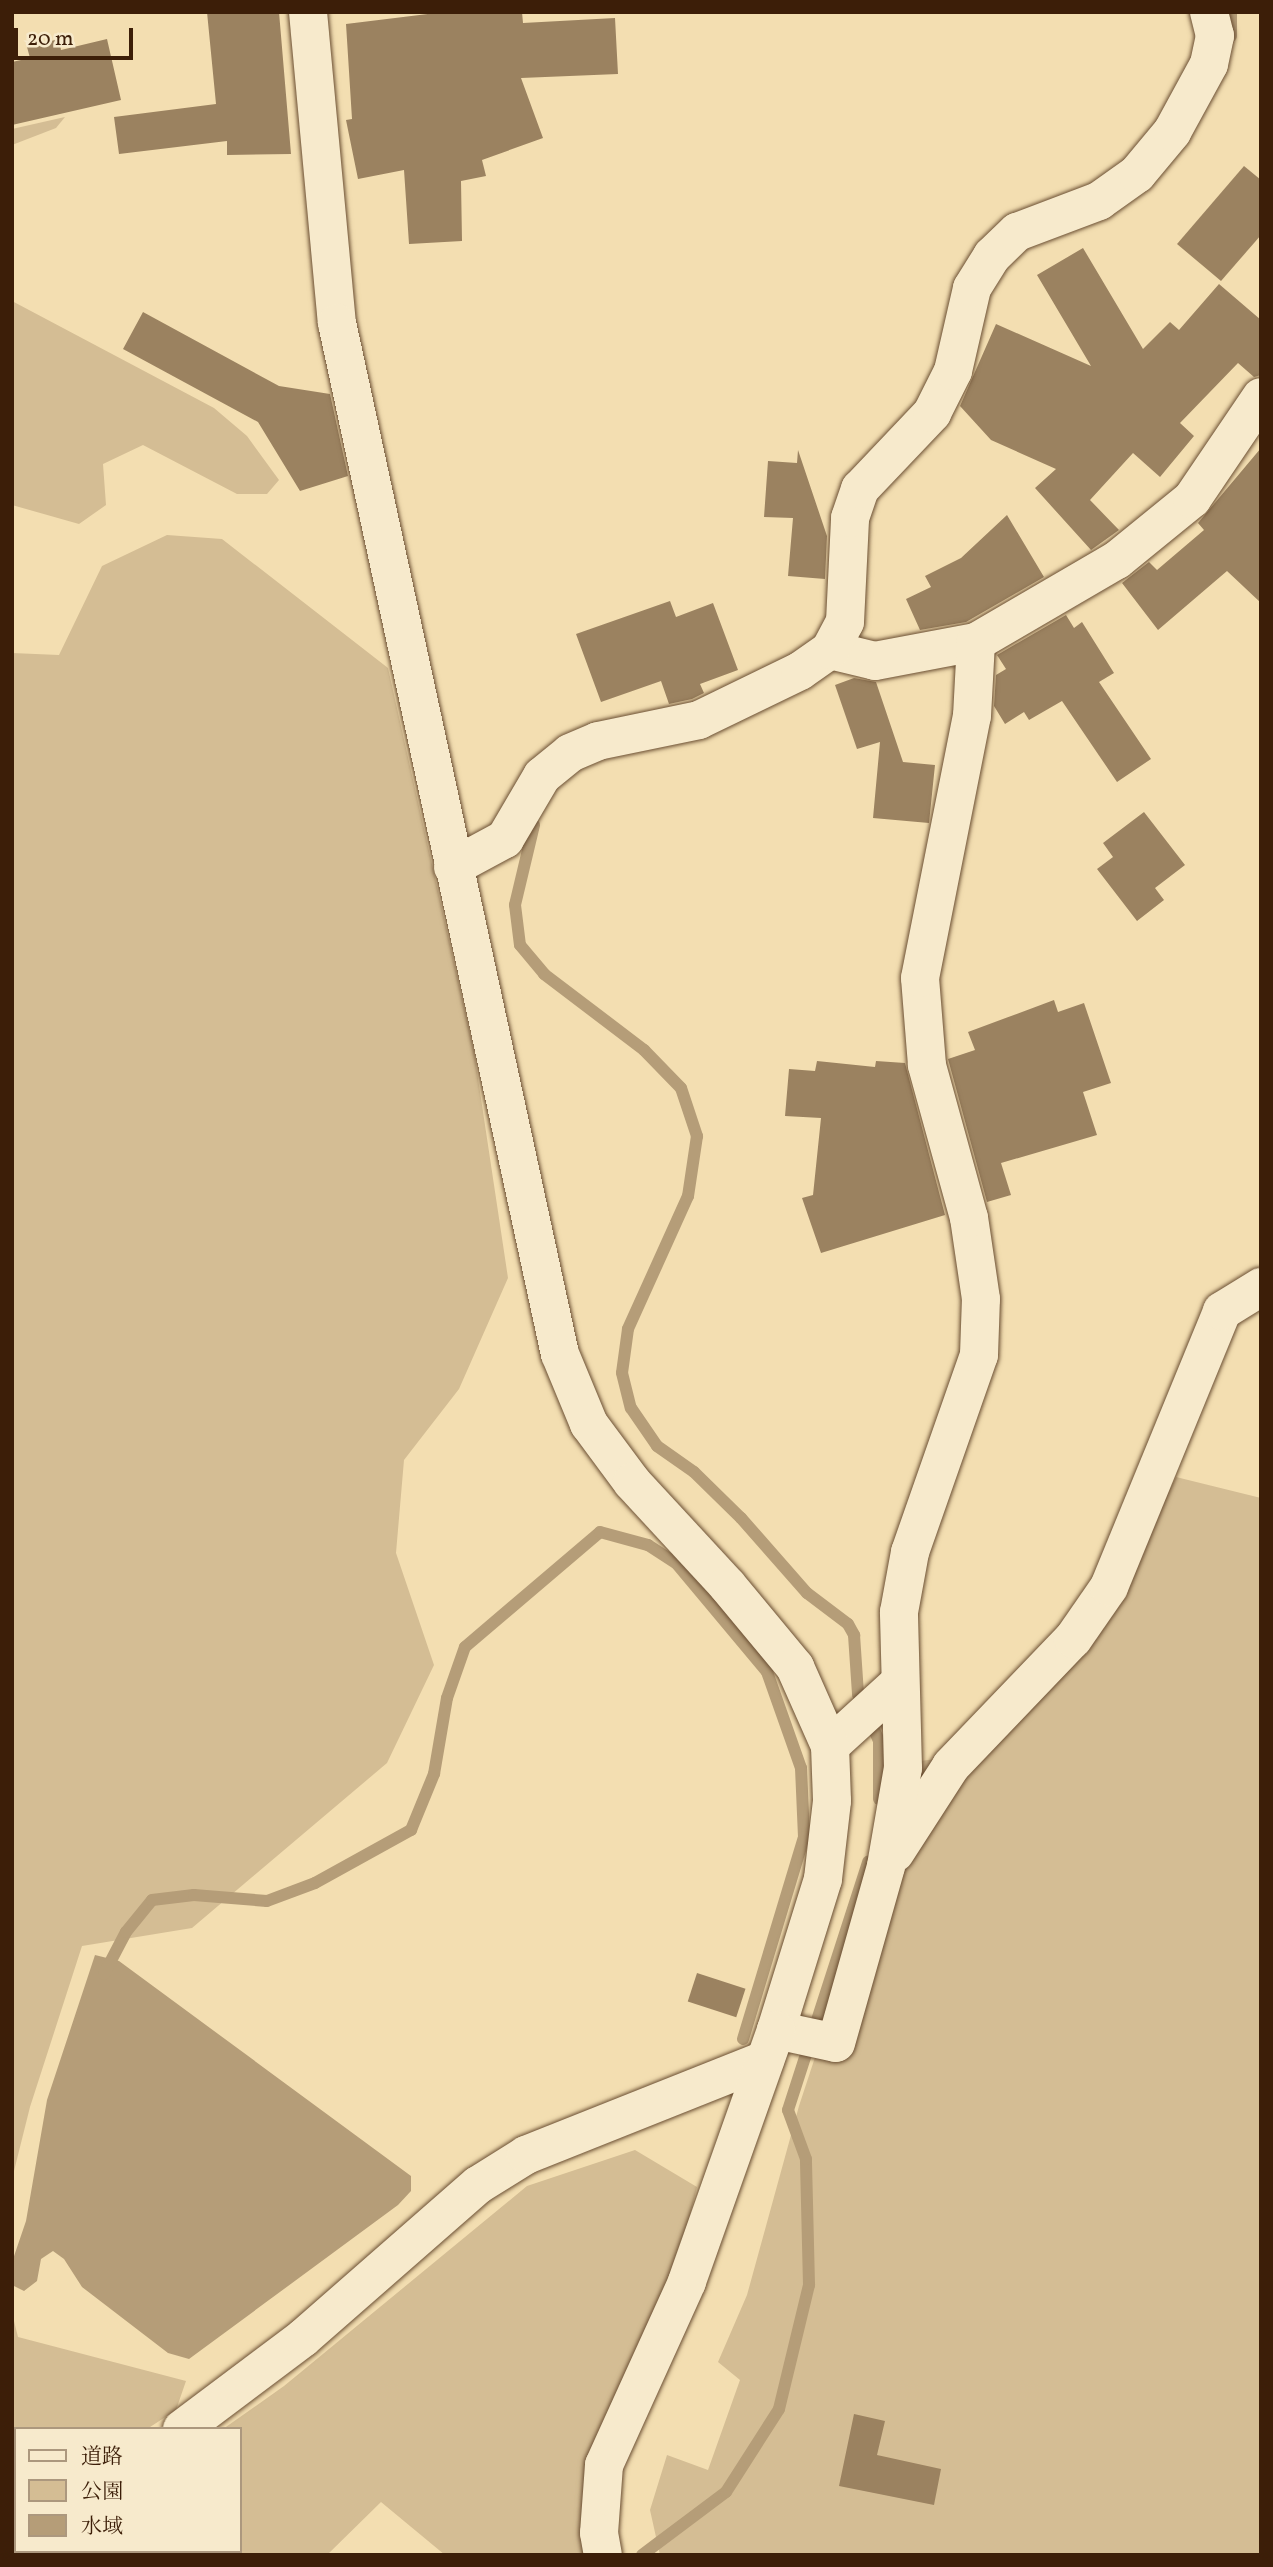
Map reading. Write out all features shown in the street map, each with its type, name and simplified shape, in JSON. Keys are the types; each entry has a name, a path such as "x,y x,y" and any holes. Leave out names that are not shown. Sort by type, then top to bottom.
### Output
{"street":[{"path":"308,12 337,323 560,1354 589,1424 632,1482 727,1584 795,1667 830,1746 832,1801 822,1880 791,2041 604,2465 599,2533 603,2555"},
{"path":"841,653 850,518 860,489 932,413 953,370 972,288 992,256 1017,232 1099,201 1137,174 1172,132 1209,64 1215,36 1209,12"},
{"path":"453,867 505,839 542,776 570,753 598,741 699,720 841,653 894,659 976,642 1117,560 1192,499 1261,397"},
{"path":"185,2427 303,2338 478,2185 526,2155 791,2041 836,2043 886,1866 903,1768 878,1704 910,1552 979,1355 981,1299 969,1218 927,1065 920,978 972,716 976,642"},
{"path":"886,1866 951,1766 1073,1639 1109,1587 1222,1311 1261,1287"},
{"path":"830,1746 878,1704"}],"green space":[{"path":"65,117 56,128 12,145 12,129"},
{"path":"12,301 214,408 247,436 279,480 267,494 237,494 143,445 103,464 106,505 79,524 12,505"},
{"path":"167,535 222,539 388,668 474,1052 508,1278 459,1389 404,1460 396,1553 434,1665 387,1763 192,1928 82,1946 30,2107 12,2179 12,653 59,655 102,566"},
{"path":"1176,1477 1261,1498 1261,2555 660,2555 650,2510 667,2455 708,2470 740,2380 718,2362 747,2295 799,2106 912,1762 976,1754 1108,1618"},
{"path":"635,2150 697,2187 677,2267 584,2555 445,2555 381,2502 327,2555 43,2555 242,2553 242,2427 226,2427 284,2386 527,2186"},
{"path":"12,2313 18,2337 186,2381 176,2410 150,2427 14,2427 12,2519"}],"water":[{"path":"95,1955 119,1961 411,2176 411,2191 398,2205 189,2359 168,2353 82,2287 64,2259 53,2251 41,2259 37,2281 24,2291 12,2285 12,2262 26,2221 47,2100"}],"building":[{"path":"207,12 279,12 291,154 227,155 227,141 119,154 114,117 216,104"},
{"path":"444,12 522,12 523,23 615,18 618,74 521,78 543,138 482,160 486,176 461,181 462,241 409,244 404,170 358,179 346,120 352,119 346,24"},
{"path":"59,39 61,50 107,39 121,100 12,125 12,62 30,58 27,47"},
{"path":"1244,166 1261,180 1261,235 1221,281 1177,244"},
{"path":"1083,248 1143,349 1170,322 1179,330 1219,284 1261,320 1261,375 1254,377 1238,363 1180,423 1194,436 1160,477 1133,453 1090,500 1119,530 1091,550 1035,488 1056,469 991,440 960,406 996,324 1091,366 1037,275"},
{"path":"143,312 279,386 330,394 348,476 300,491 258,422 123,349"},
{"path":"1261,448 1261,603 1227,571 1158,630 1122,583 1149,562 1157,570 1204,530 1198,523"},
{"path":"798,450 827,536 825,579 788,576 793,518 764,517 768,461 797,463"},
{"path":"1007,515 1044,577 966,622 920,630 906,599 931,587 925,576 961,558"},
{"path":"670,601 676,617 713,603 738,670 700,684 704,693 692,699 669,704 661,681 601,702 576,634"},
{"path":"1066,615 1074,628 1082,622 1114,673 1099,682 1151,759 1117,782 1062,701 1029,720 1024,712 1005,724 994,706 996,675 1006,669 997,655"},
{"path":"854,678 876,682 903,762 935,765 929,823 873,818 880,742 857,749 835,685"},
{"path":"1144,812 1185,865 1155,888 1164,900 1137,921 1097,869 1113,857 1103,843"},
{"path":"1054,1000 1058,1012 1084,1003 1111,1083 1083,1092 1097,1135 1001,1163 1011,1195 987,1202 948,1059 975,1050 968,1032"},
{"path":"817,1061 875,1067 876,1061 905,1063 945,1215 821,1253 802,1198 813,1195 821,1118 785,1116 789,1069 815,1071"},
{"path":"697,1973 746,1989 736,2017 688,2002"},
{"path":"854,2414 885,2421 877,2455 941,2469 934,2505 839,2486"}],"waterway":[{"path":"1231,12 1231,36"},
{"path":"534,825 515,905 520,945 544,974 644,1050 681,1088 697,1136 688,1196 628,1329 622,1373 631,1408 657,1446 694,1472 741,1518 807,1593 848,1624 854,1635 858,1694 879,1741 879,1799"},
{"path":"104,1974 126,1932 152,1900 194,1895 267,1901 315,1883 411,1830 434,1774 447,1698 465,1647 600,1532 648,1545 676,1563 767,1672 801,1768 804,1837 743,2039"},
{"path":"642,2555 726,2492 779,2409 809,2285 806,2159 788,2110 868,1862"}]}
